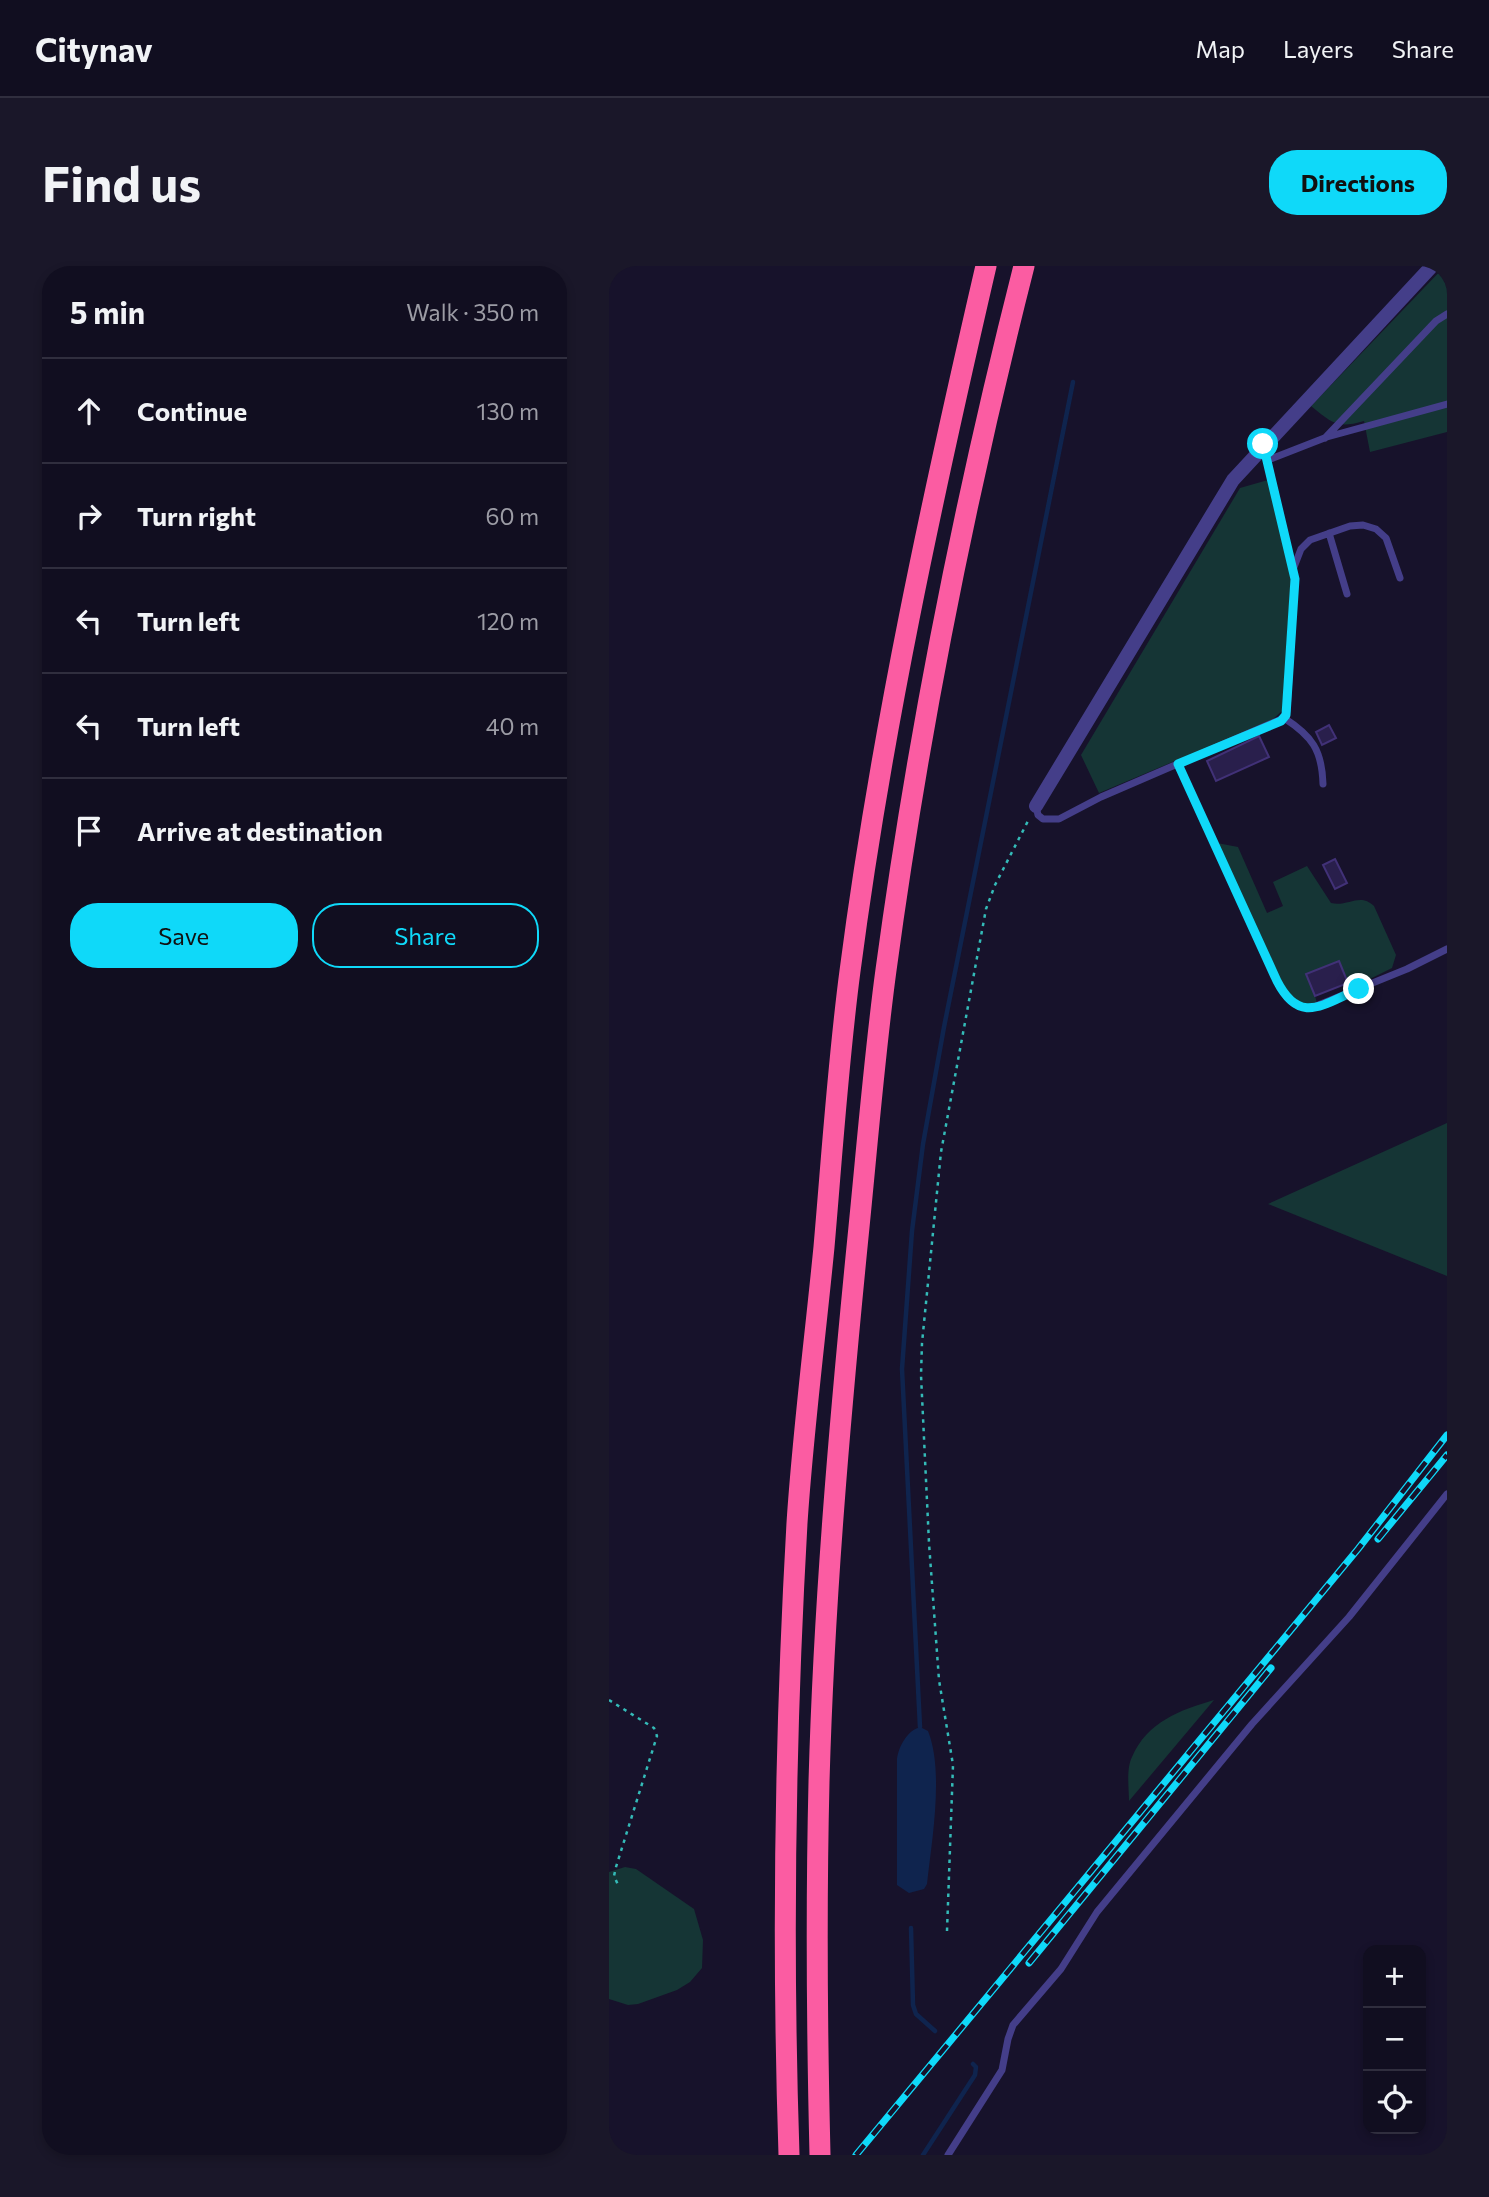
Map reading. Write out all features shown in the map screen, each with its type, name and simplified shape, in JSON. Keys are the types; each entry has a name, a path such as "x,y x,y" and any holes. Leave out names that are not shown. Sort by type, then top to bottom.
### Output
{"highway":[{"path":"789,2155 785,2014 786,1783 798,1519 850,973 880,778 913,599 986,266"},
{"path":"820,2155 816,2017 819,1781 825,1651 843,1387 883,997 907,835 956,557 987,410 1024,266"}],"street":[{"path":"1037,806 1221,496 1263,444 1432,266"}],"lane":[{"path":"1324,438 1436,321 1447,314"},
{"path":"1268,460 1324,438 1447,404"},
{"path":"1037,806 1038,815 1043,819 1059,819 1101,796 1284,718 1287,710 1295,579 1263,444"},
{"path":"1294,568 1306,543 1355,525 1376,529 1389,544 1400,578"},
{"path":"1329,533 1347,594"},
{"path":"1284,718 1306,733 1314,745 1321,762 1323,784"},
{"path":"1178,764 1289,1002 1298,1007 1311,1008 1407,970 1447,949"},
{"path":"948,2155 1002,2070 1013,2025 1061,1969 1097,1912 1252,1724 1349,1617 1447,1494"}],"path":[{"path":"947,1931 953,1765 939,1680 927,1501 922,1343 941,1152 986,909 995,885 1037,806"},
{"path":"609,1699 655,1728 657,1736 616,1867 614,1877 619,1887"}],"green space":[{"path":"1445,266 1447,432 1370,452 1364,421 1335,423 1311,406"},
{"path":"1268,480 1291,578 1282,711 1272,720 1099,793 1081,755 1240,488"},
{"path":"1217,843 1238,847 1267,913 1283,906 1273,882 1307,866 1331,903 1359,900 1369,902 1374,906 1396,955 1392,968 1356,986 1347,980 1339,962 1315,996 1317,1003 1307,1005 1295,1000 1285,990"},
{"path":"1447,1123 1447,1276 1268,1204"},
{"path":"1214,1700 1129,1801 1130,1762 1146,1735 1177,1713"},
{"path":"625,1867 636,1869 694,1909 703,1940 702,1968 690,1982 677,1990 628,2005 609,1999 609,1872"}],"water":[{"path":"920,1727 928,1731 933,1747 936,1785 934,1826 927,1884 924,1889 909,1893 897,1885 897,1759 904,1740"}],"building":[{"path":"1329,725 1336,738 1322,745 1316,732"},
{"path":"1259,736 1269,757 1216,781 1207,761"},
{"path":"1335,859 1347,883 1335,889 1323,865"},
{"path":"1339,961 1348,983 1315,996 1306,974"}],"waterway":[{"path":"920,1727 902,1369 912,1231 923,1144 944,1027 1073,382"},
{"path":"911,1928 913,2005 916,2014 935,2031"},
{"path":"923,2155 975,2075 976,2067 973,2064"}],"railway":[{"path":"856,2155 1358,1549 1447,1435"},
{"path":"1378,1539 1447,1455"},
{"path":"1029,1963 1271,1668"}],"route":[{"path":"1263,444 1295,579 1286,715 1281,721 1178,764 1289,1002 1298,1007 1311,1008 1359,989"}]}
